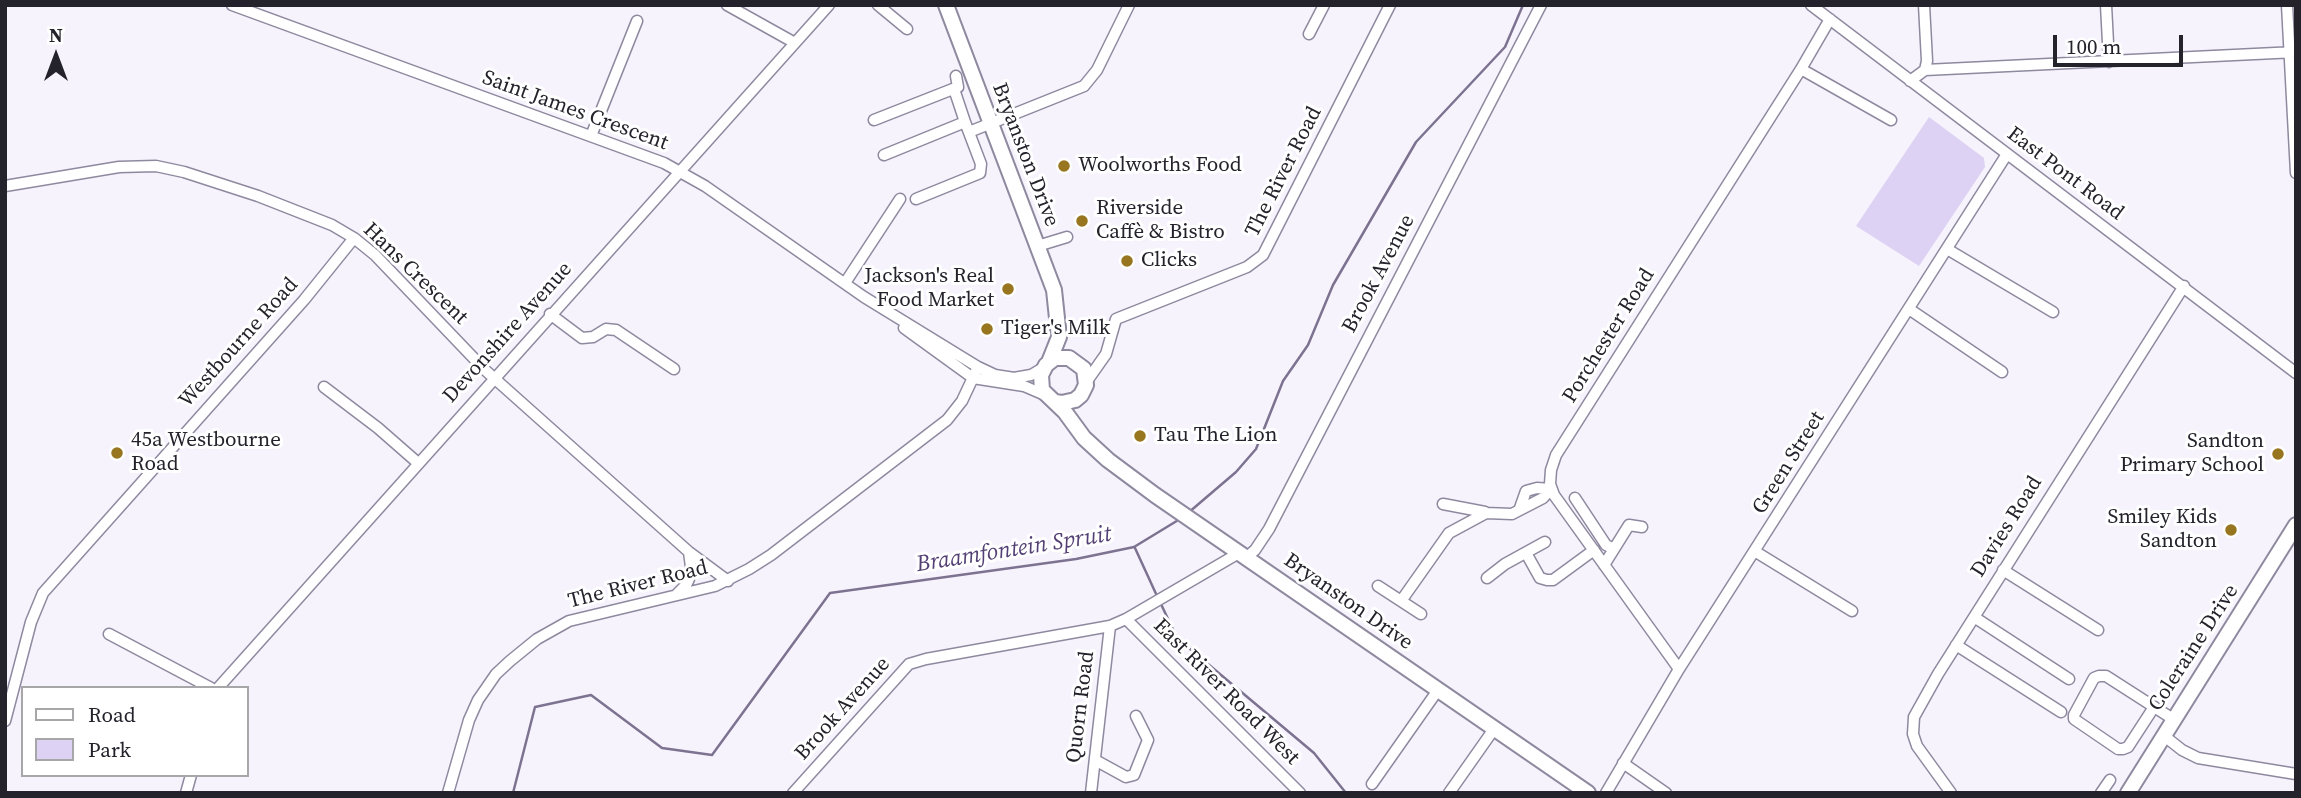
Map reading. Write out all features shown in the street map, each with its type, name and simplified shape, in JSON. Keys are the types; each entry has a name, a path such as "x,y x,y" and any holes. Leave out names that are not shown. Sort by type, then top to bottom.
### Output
{"main road":[{"name":"Bryanston Drive","path":"946,5 1044,244 1061,295 1067,345 1078,362"},
{"name":"Bryanston Drive","path":"953,5 1054,290 1059,337 1046,365"},
{"path":"1086,385 1081,395 1069,402 1050,399 1040,382 1046,365 1062,357 1078,362 1086,385 1080,414 1088,442"},
{"name":"Bryanston Drive","path":"1050,399 1088,442 1155,495 1588,793"},
{"name":"Coleraine Drive","path":"2128,793 2296,525"}],"street":[{"name":"Saint James Crescent","path":"232,5 680,171 845,283 995,375 1014,378 1031,375 1046,365"},
{"path":"727,5 795,43"},
{"name":"Devonshire Avenue","path":"220,686 829,5"},
{"path":"878,5 907,29"},
{"path":"884,155 967,127 995,122 1074,91 1087,83 1097,70 1129,5"},
{"path":"1309,34 1324,5"},
{"name":"The River Road","path":"1086,385 1106,354 1116,319 1247,267 1263,255 1390,5"},
{"name":"Brook Avenue","path":"793,793 909,664 1110,626 1255,550 1269,529 1541,5"},
{"name":"East Pont Road","path":"1811,5 2296,373"},
{"path":"1924,5 1927,61 1925,70"},
{"path":"2106,5 2109,62"},
{"path":"2287,5 2293,52 2296,173"},
{"name":"Porchester Road","path":"1551,489 1550,470 1556,455 1830,19"},
{"path":"591,136 637,21"},
{"path":"1910,81 1925,70 2293,52"},
{"path":"1801,69 1891,120"},
{"path":"874,120 954,89 959,84 956,76"},
{"path":"916,199 980,173 981,164 954,89"},
{"name":"Green Street","path":"1606,793 1679,669 2007,154"},
{"name":"Hans Crescent","path":"5,186 119,167 156,166 280,205 332,225 375,255 494,378 689,552 728,581"},
{"path":"845,283 900,199"},
{"path":"1044,244 1067,237"},
{"name":"Westbourne Road","path":"5,721 31,622 43,593 304,300 354,239"},
{"path":"1947,249 2053,312"},
{"name":"Davies Road","path":"1951,793 1917,746 1912,727 1914,717 1956,645 2166,310 2184,286"},
{"name":"Saint James Crescent","path":"878,304 892,318 973,377 1024,386 1050,399"},
{"path":"1909,309 2002,372"},
{"path":"550,314 582,338 593,337 606,330 616,330 674,369"},
{"path":"1078,362 1096,360 1106,354"},
{"name":"The River Road","path":"448,793 473,710 483,692 500,669 537,639 569,621 670,598 728,581 771,555 947,420 962,401 978,367"},
{"path":"324,387 418,463"},
{"path":"1443,504 1486,513 1512,514 1520,508 1526,491 1537,488 1551,489 1679,669"},
{"path":"1575,498 1606,545 1614,549"},
{"path":"1401,601 1446,536 1459,526 1486,513"},
{"path":"1604,565 1629,525 1642,527"},
{"path":"1488,578 1505,564 1545,542"},
{"path":"1526,553 1540,578 1553,580 1594,550"},
{"path":"670,598 682,591 689,579 689,552"},
{"path":"1756,552 1852,611"},
{"path":"2003,570 2098,630"},
{"path":"1378,586 1421,614"},
{"path":"1974,617 2069,679"},
{"name":"East River Road West","path":"1125,619 1300,793"},
{"name":"Quorn Road","path":"1091,793 1110,626"},
{"path":"109,634 207,686"},
{"path":"1956,645 2061,712"},
{"path":"2154,707 2128,747 2123,749 2118,749 2074,719 2094,678 2106,676 2174,719"},
{"path":"1372,784 1438,690"},
{"path":"1095,760 1126,777 1134,775 1148,740 1136,716"},
{"path":"1449,793 1494,729"},
{"path":"2163,735 2182,750 2198,758 2296,774"},
{"path":"1623,763 1666,793"},
{"path":"2101,793 2110,779"}],"green space":[{"path":"1929,117 1984,158 1985,167 1919,266 1856,226"}],"waterway":[{"name":"Braamfontein Spruit","path":"1188,513 1236,472 1256,449 1283,381 1308,345 1333,285 1416,142 1505,47 1523,5"},
{"name":"Braamfontein Spruit","path":"513,793 535,707 591,695 662,748 712,755 830,593 1076,559 1134,547 1180,519"},
{"path":"1135,548 1157,596"},
{"path":"1160,602 1177,638 1314,753 1346,793"}],"place":[{"name":"Woolworths Food","path":"1064,166"},
{"name":"Riverside Caffè & Bistro","path":"1082,221"},
{"name":"Clicks","path":"1127,261"},
{"name":"Jackson's Real Food Market","path":"1008,289"},
{"name":"Tiger's Milk","path":"987,329"},
{"name":"Tau The Lion","path":"1140,436"},
{"name":"45a Westbourne Road","path":"117,453"},
{"name":"Sandton Primary School","path":"2278,454"},
{"name":"Smiley Kids Sandton","path":"2231,530"}]}
